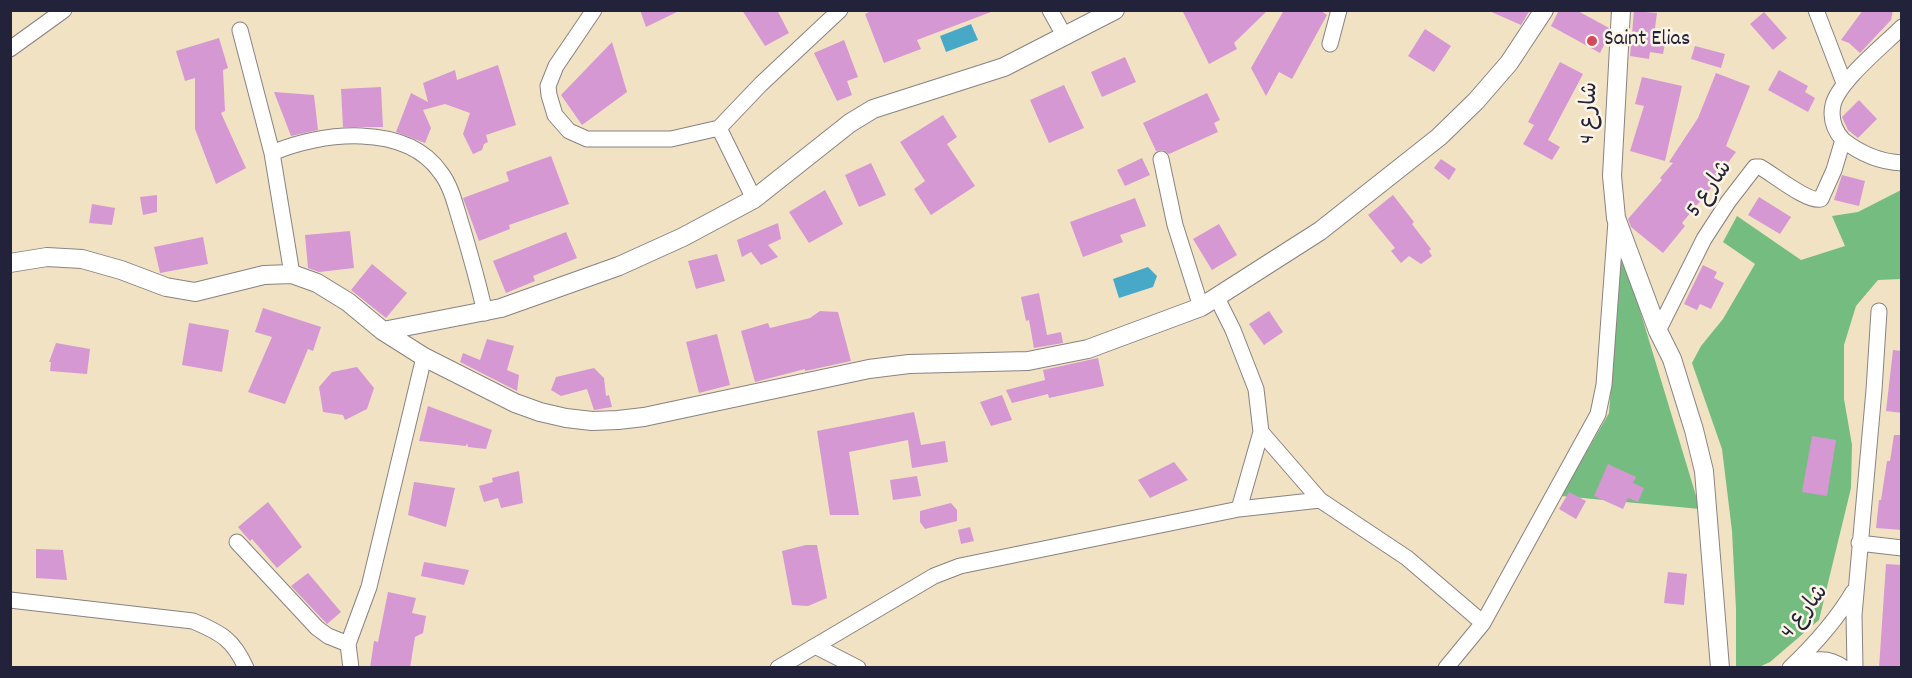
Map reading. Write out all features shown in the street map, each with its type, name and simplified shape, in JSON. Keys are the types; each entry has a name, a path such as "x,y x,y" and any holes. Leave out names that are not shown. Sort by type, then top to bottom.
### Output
{"street":[{"path":"10,49 64,10"},
{"path":"594,10 551,75 548,86 555,115 568,131 587,139 670,139 719,128 761,84 840,10"},
{"path":"1050,10 1065,37"},
{"path":"382,331 485,313 620,266 683,237 754,199 850,123 873,109 1004,67 1115,10"},
{"path":"1330,44 1339,10"},
{"path":"10,263 47,257 82,259 121,270 166,287 189,292 264,275 292,274 317,283 348,302 382,331 424,357 515,403 540,412 592,421 645,417 869,369 909,364 1028,361 1078,351 1141,331 1209,303 1320,231 1439,137 1476,101 1509,63 1544,10"},
{"name":"شارع 4","path":"1621,10 1612,176 1616,218 1658,331 1672,359 1704,471 1720,668"},
{"path":"1816,10 1844,83"},
{"path":"1902,27 1844,83 1833,105 1833,125 1843,140 1872,158 1902,163"},
{"path":"240,30 272,153 292,274"},
{"path":"719,128 754,199"},
{"path":"272,153 292,145 324,138 372,136 403,143 425,156 441,173 453,199 485,313"},
{"name":"شارع 5","path":"1658,331 1704,239 1753,168 1760,166 1806,197 1818,200 1834,170 1843,140"},
{"path":"1161,159 1175,225 1209,303 1233,330 1256,389 1261,432 1239,509"},
{"path":"1446,668 1483,623 1598,414 1604,385 1616,218"},
{"path":"1855,668 1854,615 1874,390 1878,311"},
{"path":"351,668 348,644 369,587 424,357"},
{"path":"1261,432 1320,500 1407,558 1483,623"},
{"path":"778,668 934,576 952,568 1239,509 1320,500"},
{"path":"237,542 317,628 328,636 348,644"},
{"path":"1859,543 1902,548"},
{"name":"شارع 4","path":"1791,668 1821,638 1838,617 1856,588"},
{"path":"10,600 193,621 219,632 230,641 246,668"},
{"path":"815,646 858,668"},
{"path":"1791,668 1817,658 1833,662 1844,668"}],"green space":[{"path":"1901,190 1901,279 1878,280 1856,306 1844,345 1844,399 1852,445 1851,488 1819,620 1770,662 1759,667 1736,667 1732,531 1722,449 1692,363 1701,346 1723,319 1755,264 1723,242 1737,216 1801,260 1845,246 1832,216 1858,212"},
{"path":"1622,251 1700,509 1561,496 1609,413"}],"water":[{"path":"971,24 978,40 946,52 940,36"},
{"path":"1148,267 1157,276 1153,287 1119,298 1113,279"}],"building":[{"path":"640,10 681,10 646,27"},
{"path":"742,10 777,10 789,33 765,46"},
{"path":"873,10 991,10 991,12 917,40 921,49 884,63 865,14"},
{"path":"1182,10 1268,10 1234,43 1237,49 1209,64"},
{"path":"1284,10 1320,10 1327,15 1292,79 1279,72 1266,96 1251,68"},
{"path":"1487,10 1530,10 1521,25"},
{"name":"Saint Elias","path":"1559,10 1576,10 1609,28 1608,37 1600,53 1551,26"},
{"path":"1863,10 1893,10 1891,20 1860,53 1849,43 1841,40"},
{"path":"1634,11 1657,13 1654,36 1666,38 1663,54 1650,52 1649,59 1630,56"},
{"path":"1764,12 1787,38 1773,50 1750,24"},
{"path":"1425,29 1451,46 1434,72 1408,56"},
{"path":"219,38 228,68 223,70 225,111 221,113 246,168 216,184 195,129 195,78 185,81 176,51"},
{"path":"844,40 858,77 847,81 852,95 837,101 814,53"},
{"path":"612,42 627,92 582,125 561,95"},
{"path":"1695,46 1725,54 1721,68 1691,59"},
{"path":"1125,57 1136,82 1102,97 1091,72"},
{"path":"1560,62 1583,74 1548,140 1560,147 1552,160 1523,144 1534,125 1528,122"},
{"path":"498,65 516,125 486,135 488,142 484,144 482,150 473,154 463,134 470,113 445,104 423,110 431,128 425,143 396,132 411,93 428,102 423,83 455,70 457,80"},
{"path":"1779,70 1808,86 1805,92 1815,98 1808,112 1768,90"},
{"path":"1716,73 1750,86 1726,146 1736,152 1711,188 1682,223 1685,226 1663,253 1631,227 1628,219 1662,180 1660,178 1673,163 1669,162 1698,118"},
{"path":"1642,77 1682,86 1665,161 1630,151 1644,106 1635,104"},
{"path":"1064,85 1084,128 1049,143 1030,100"},
{"path":"381,87 383,127 343,127 341,89"},
{"path":"274,92 314,95 318,130 291,136"},
{"path":"1207,93 1220,120 1214,123 1218,132 1169,154 1163,150 1156,151 1143,123"},
{"path":"1859,100 1877,119 1858,138 1848,130 1842,117"},
{"path":"943,115 957,137 947,144 975,186 931,215 914,189 925,181 900,142"},
{"path":"551,156 569,204 509,225 510,229 479,241 463,198 509,181 506,172"},
{"path":"1142,158 1150,175 1125,186 1117,170"},
{"path":"1441,159 1456,169 1449,180 1434,168"},
{"path":"871,163 886,195 859,207 845,175"},
{"path":"1842,175 1865,181 1859,206 1834,200"},
{"path":"825,190 843,224 809,243 789,212"},
{"path":"157,195 157,212 143,215 140,197"},
{"path":"1393,195 1431,249 1429,251 1432,256 1421,264 1409,256 1401,263 1391,251 1395,248 1368,215"},
{"path":"1759,197 1791,217 1780,234 1748,215"},
{"path":"1135,198 1146,226 1120,235 1123,242 1083,257 1070,222"},
{"path":"92,204 115,208 112,225 89,223"},
{"path":"778,223 781,239 768,245 778,257 761,265 751,252 742,257 737,240"},
{"path":"1219,224 1237,255 1212,270 1193,239"},
{"path":"350,231 354,268 319,272 308,268 305,235"},
{"path":"566,232 577,258 533,276 535,281 506,293 493,261"},
{"path":"203,237 208,264 160,273 154,247"},
{"path":"717,254 725,281 696,289 688,261"},
{"path":"372,264 407,293 386,318 351,290"},
{"path":"1703,265 1717,272 1714,278 1724,283 1711,309 1700,304 1697,310 1684,304"},
{"path":"1039,293 1047,335 1061,332 1063,343 1034,348 1029,320 1026,321 1021,297"},
{"path":"263,308 321,327 313,351 308,349 285,404 248,392 272,337 255,332"},
{"path":"820,311 838,312 851,361 805,371 805,369 755,382 741,331 768,323 770,328 810,318"},
{"path":"1269,311 1283,332 1264,345 1249,324"},
{"path":"189,323 229,330 222,372 182,365"},
{"path":"717,334 730,385 699,393 686,342"},
{"path":"487,339 514,346 507,370 519,375 517,391 460,362 463,353 480,360"},
{"path":"56,343 90,349 87,374 50,371 51,362 49,362"},
{"path":"1893,350 1902,351 1902,413 1886,411"},
{"path":"1098,358 1104,386 1049,398 1048,394 1012,403 1006,390 1045,380 1043,370"},
{"path":"357,367 374,388 367,409 345,420 343,415 323,412 319,387 332,372"},
{"path":"594,368 604,378 606,396 609,395 612,407 594,410 587,389 561,396 551,390 556,377"},
{"path":"1002,395 1012,420 991,426 980,402"},
{"path":"428,406 492,430 486,449 468,447 467,443 466,446 419,441"},
{"path":"914,412 921,445 945,441 948,462 912,468 908,440 849,452 859,515 830,515 817,431"},
{"path":"1894,435 1902,435 1902,530 1876,528 1879,500 1881,500 1887,461 1890,461"},
{"path":"1812,436 1836,440 1827,496 1802,492"},
{"path":"1174,462 1188,480 1150,498 1138,480"},
{"path":"1608,464 1636,477 1633,483 1644,488 1638,502 1628,498 1623,509 1594,496"},
{"path":"519,471 523,503 501,508 498,498 484,502 479,486 493,482 492,478"},
{"path":"917,476 921,496 893,500 890,480"},
{"path":"414,482 455,488 446,527 408,515"},
{"path":"1569,492 1586,501 1576,519 1559,509"},
{"path":"268,502 302,547 277,568 252,539 250,541 238,527"},
{"path":"951,503 957,510 957,521 925,529 920,522 920,511"},
{"path":"970,527 974,541 961,544 958,530"},
{"path":"806,545 817,545 827,598 808,606 792,605 782,551"},
{"path":"36,549 63,550 67,580 36,578"},
{"path":"424,562 469,570 464,585 421,576"},
{"path":"1886,564 1902,565 1902,668 1879,668"},
{"path":"1668,572 1687,574 1684,605 1664,603"},
{"path":"308,573 341,612 327,624 291,586"},
{"path":"388,592 416,598 412,613 426,616 423,633 415,637 410,668 370,668 374,641 378,642"}],"place":[{"name":"Saint Elias","path":"1592,41"}]}
